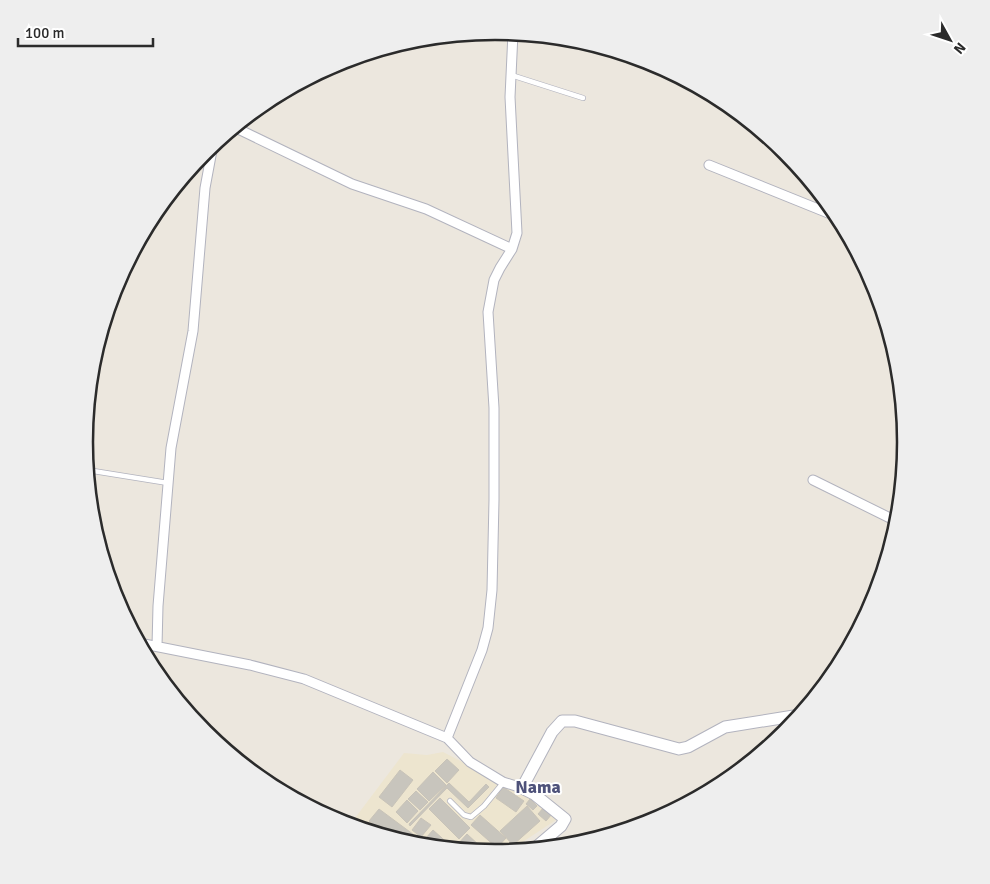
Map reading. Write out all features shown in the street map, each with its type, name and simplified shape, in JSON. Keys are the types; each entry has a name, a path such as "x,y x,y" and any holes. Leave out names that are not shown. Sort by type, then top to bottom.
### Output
{"street":[{"path":"447,738 482,650 488,628 492,590 494,408 488,312 494,280 516,239 517,218 510,74 512,41"},
{"path":"241,130 352,184 426,209 512,249"},
{"path":"157,646 158,606 173,432 193,331 205,188 210,159"},
{"path":"709,165 824,211"},
{"path":"813,480 889,518"},
{"path":"148,644 304,679 447,738 470,762 504,782 534,794 564,819 561,826 543,841"},
{"path":"522,788 552,732 562,721 575,721 679,749 725,727 788,717"}],"lane":[{"path":"510,74 583,98"},
{"path":"94,471 168,483"},
{"path":"450,800 464,815 472,817 504,782"}],"shaded area":[{"path":"443,752 533,798 554,814 556,820 521,843 495,844 443,841 391,830 355,818 404,753 427,755"}],"building":[{"path":"447,759 459,770 447,783 435,771"},
{"path":"400,770 413,780 392,807 379,797"},
{"path":"433,772 446,785 429,801 417,789"},
{"path":"449,783 469,802 486,784 489,787 468,808 447,788 410,826 409,824"},
{"path":"503,787 524,801 516,812 496,798"},
{"path":"416,791 428,802 420,810 408,799"},
{"path":"440,798 470,828 459,839 429,809"},
{"path":"530,799 537,806 533,810 526,804"},
{"path":"407,800 418,811 407,823 396,812"},
{"path":"527,806 540,821 515,843 511,843 500,831"},
{"path":"544,807 552,814 546,821 538,814"},
{"path":"379,809 415,835 375,826 369,821"},
{"path":"480,815 506,838 501,844 492,844 471,825"},
{"path":"421,818 431,825 421,837 412,830"},
{"path":"433,830 446,841 443,841 426,838"},
{"path":"467,834 477,843 469,843 459,842"}],"district":[{"name":"Nama","path":"538,787"}]}
